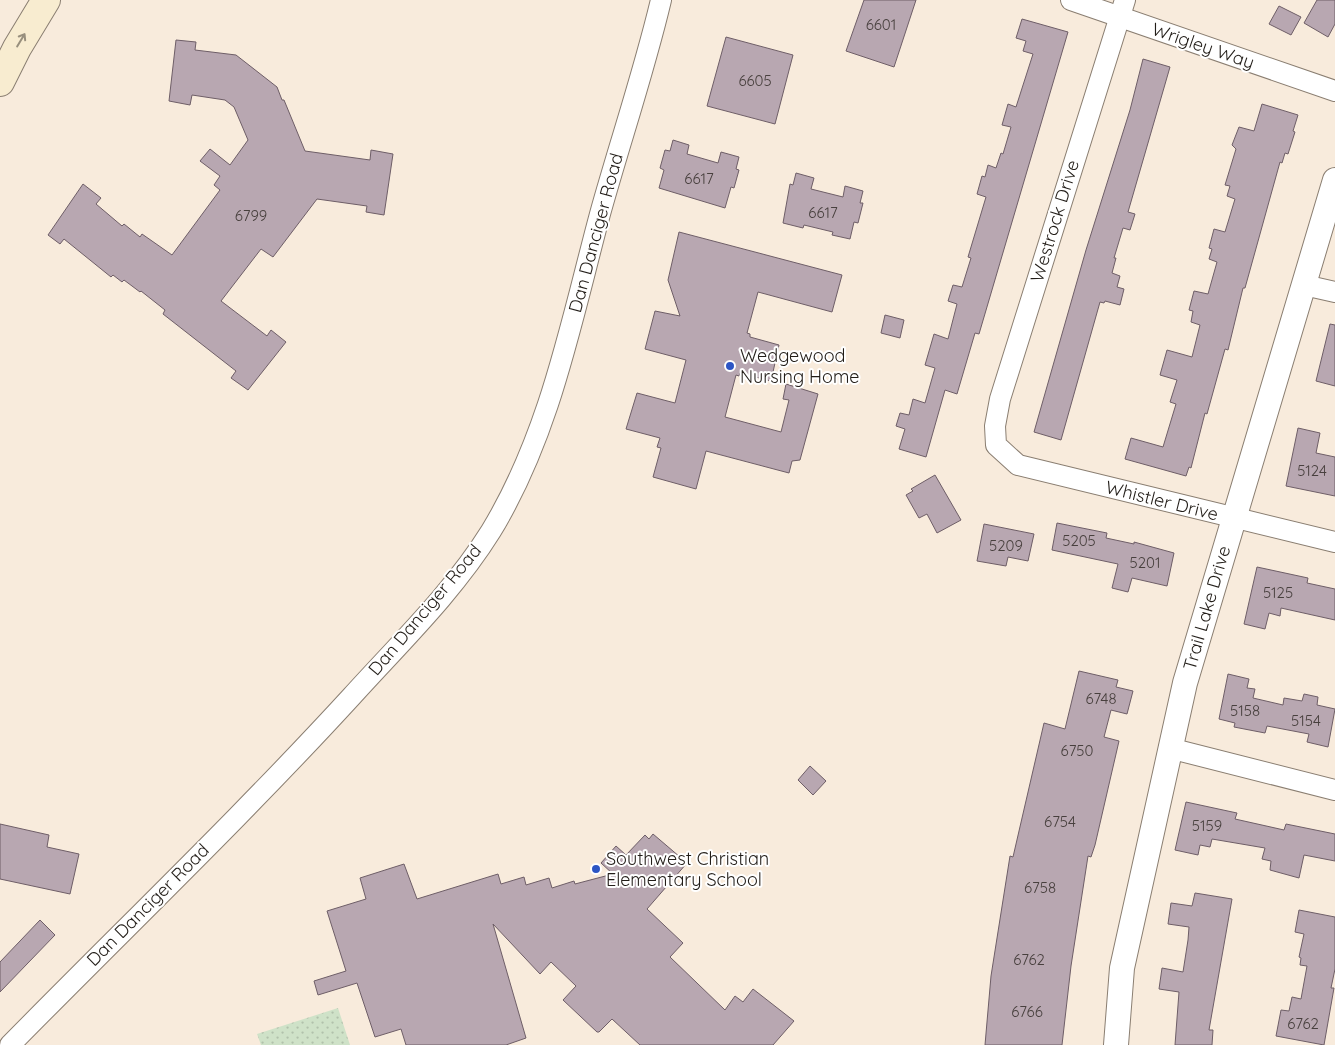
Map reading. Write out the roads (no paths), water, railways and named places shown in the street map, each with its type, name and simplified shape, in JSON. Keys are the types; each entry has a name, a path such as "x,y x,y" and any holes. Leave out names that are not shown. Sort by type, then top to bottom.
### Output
{"main road":[{"path":"0,82 17,48 46,0"}],"street":[{"name":"Dan Danciger Road","path":"10,1045 308,744 448,590 491,530 513,491 540,431 555,385 599,217 661,0"},
{"name":"Wrigley Way","path":"1071,0 1122,9 1335,90"},
{"name":"Westrock Drive","path":"996,445 995,426 1000,398 1122,9"},
{"name":"Trail Lake Drive","path":"1116,1045 1122,968 1169,748 1185,683 1335,180"},
{"path":"1304,285 1335,292"},
{"name":"Whistler Drive","path":"996,445 1018,465 1335,542"},
{"path":"1169,748 1335,790"}],"place":[{"name":"Wedgewood Nursing Home","path":"730,366"},
{"name":"Southwest Christian Elementary School","path":"596,869"}]}
